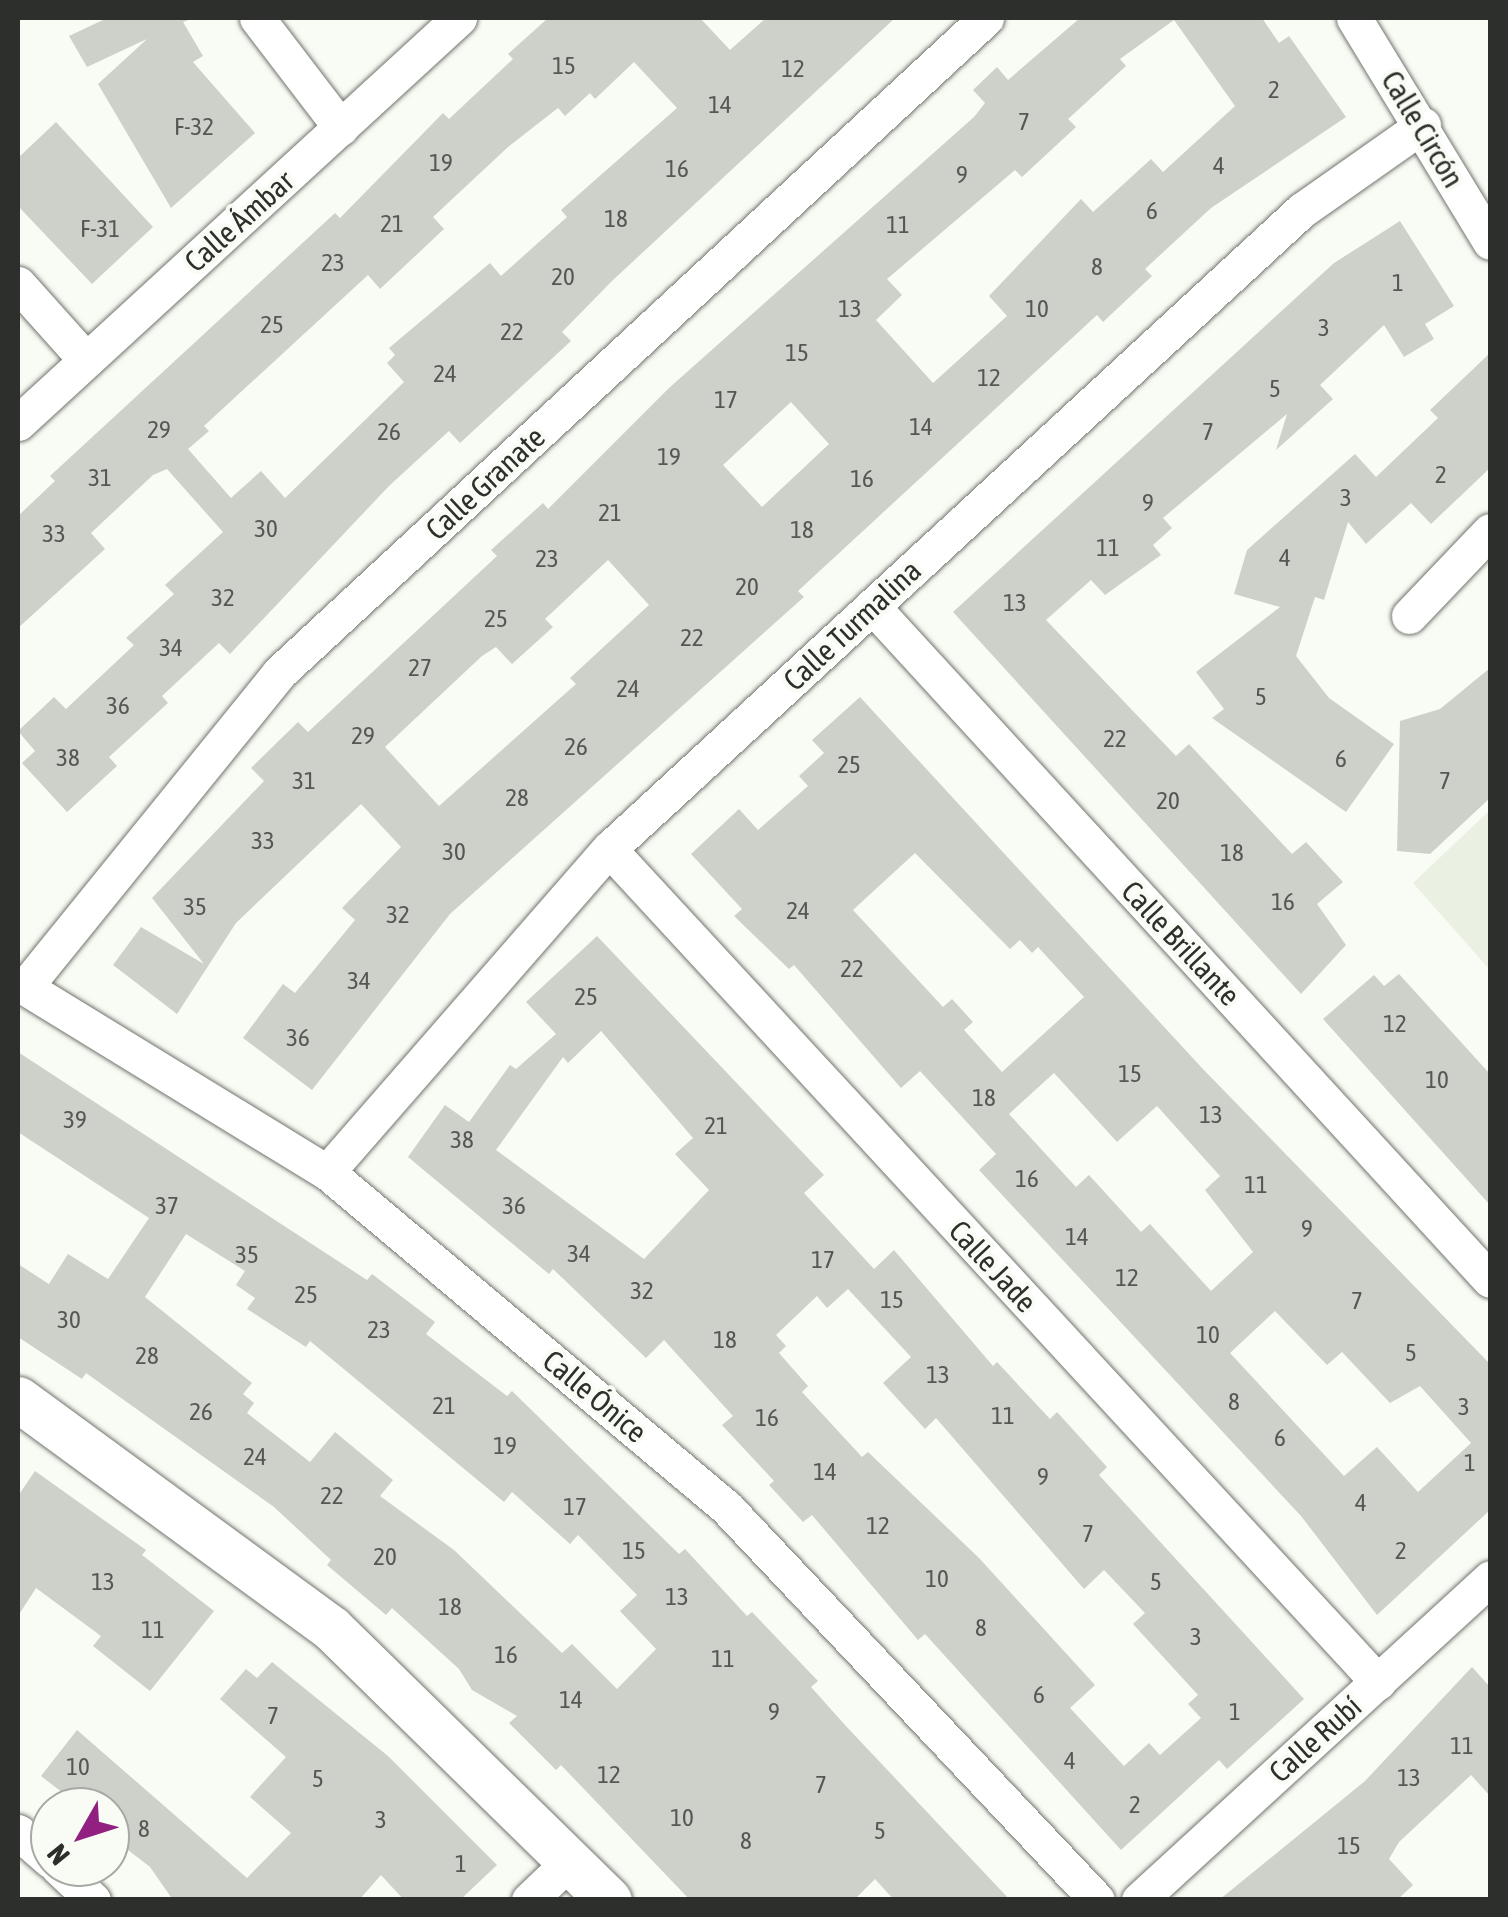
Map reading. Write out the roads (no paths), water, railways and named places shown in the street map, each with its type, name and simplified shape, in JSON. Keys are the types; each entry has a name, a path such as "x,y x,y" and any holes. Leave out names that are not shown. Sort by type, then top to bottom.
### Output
{"street":[{"path":"256,18 341,128"},
{"name":"Calle Ámbar","path":"18,424 459,18"},
{"name":"Calle Granate","path":"21,985 279,673 986,18"},
{"name":"Calle Circón","path":"1354,18 1490,242"},
{"name":"Calle Turmalina","path":"327,1172 609,850 1302,210 1423,126"},
{"path":"18,284 86,360"},
{"path":"1409,616 1490,531"},
{"name":"Calle Brillante","path":"872,606 1490,1280"},
{"name":"Calle Jade","path":"609,850 1378,1682"},
{"name":"Calle Ónice","path":"21,985 327,1172 726,1506 1097,1900"},
{"path":"18,1399 331,1628 572,1859 609,1900"},
{"name":"Calle Rubí","path":"1139,1900 1490,1578"},
{"path":"529,1900 572,1859"}]}
